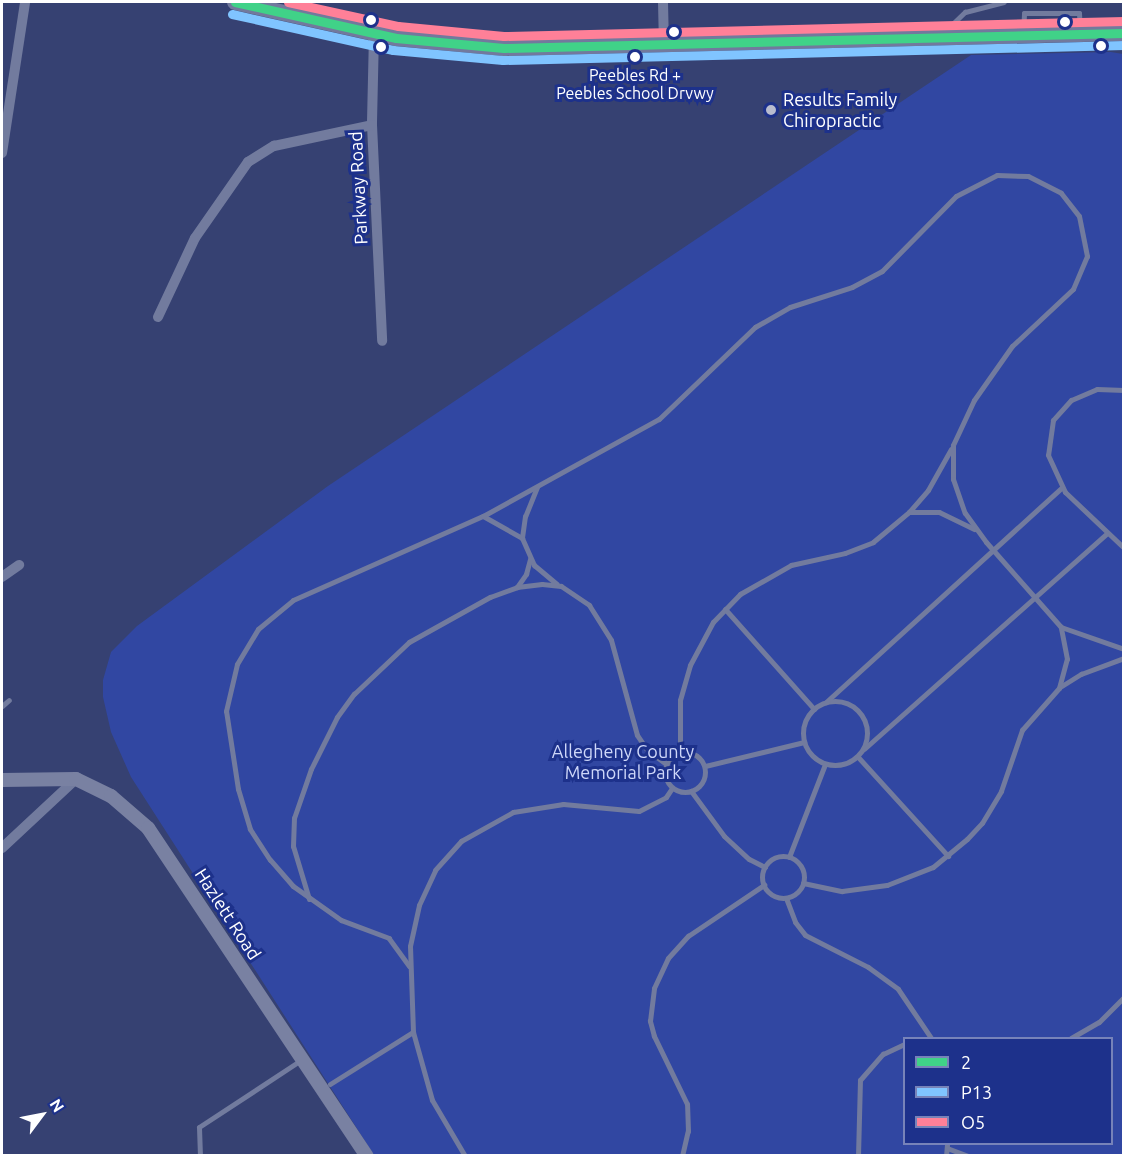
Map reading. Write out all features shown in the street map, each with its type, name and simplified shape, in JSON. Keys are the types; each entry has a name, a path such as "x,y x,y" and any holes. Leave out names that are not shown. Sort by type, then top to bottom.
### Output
{"main road":[{"path":"235,2 374,34 504,48 664,47 1124,33"}],"street":[{"path":"2,153 25,2"},
{"path":"663,2 664,47"},
{"name":"Parkway Road","path":"374,34 372,125 382,340"},
{"path":"158,317 195,238 248,162 274,146 372,125"},
{"path":"2,577 19,565"},
{"path":"2,848 76,779"},
{"name":"Hazlett Road","path":"2,780 76,779 111,796 148,828 367,1155"}],"lane":[{"path":"939,38 965,12 1004,2"},
{"path":"1023,37 1024,13 1079,13 1081,35"},
{"path":"409,966 389,938 341,920 310,900 270,860 244,813 226,723 228,697 237,664 258,629 293,600 483,516 659,419 692,391 742,337 771,316 852,287 882,271 967,188 997,175 1028,176 1061,193 1079,216 1087,242 1085,267 1073,289 1012,346 993,371 928,490 909,512 888,531 860,548 791,565 757,582 725,609 702,640 684,682 680,752 666,764 665,777 672,788 691,791 724,836 749,859 765,867"},
{"path":"1124,390 1084,393 1053,420 1048,455 1062,487 1106,534 1124,548"},
{"path":"953,445 951,461 956,489 978,532 992,549 1061,627 1124,649"},
{"path":"538,487 525,516 522,538 530,558 540,574 589,605 605,627 637,735 647,750 666,764"},
{"path":"1062,487 826,702 814,709 804,726 804,742 813,757 825,764 844,765 858,757 864,748 1106,534"},
{"path":"909,512 952,515 978,532"},
{"path":"483,516 522,538"},
{"path":"517,587 526,574 530,558"},
{"path":"310,900 293,846 293,825 311,769 338,717 354,694 409,642 466,608 517,587 561,586"},
{"path":"725,609 814,709"},
{"path":"1059,688 1067,659 1061,627"},
{"path":"803,883 842,891 876,888 913,877 948,856 982,823 1000,791 1022,730 1059,688 1081,674 1124,658"},
{"path":"2,706 9,700"},
{"path":"826,702 842,702 860,712 867,728 864,748"},
{"path":"705,766 804,742"},
{"path":"680,752 696,754 705,766 704,780 691,791"},
{"path":"858,757 948,856"},
{"path":"789,857 825,764"},
{"path":"465,1155 432,1100 413,1032 409,966 414,924 425,887 446,855 478,828 513,812 548,804 639,811 666,797 672,788"},
{"path":"789,857 801,866 803,883 799,891 786,898 776,897 764,885 765,867 773,859 789,857"},
{"path":"682,1155 688,1131 687,1104 654,1036 650,1005 654,988 668,957 688,936 764,885"},
{"path":"786,898 795,922 805,935 868,967 898,989 930,1037"},
{"path":"1073,1037 1099,1022 1124,997"},
{"path":"330,1084 413,1032"},
{"path":"858,1155 860,1080 883,1054 903,1044"},
{"path":"200,1155 199,1127 302,1059"},
{"path":"946,1155 947,1146 968,1155"}],"green space":[{"name":"Allegheny County Memorial Park","path":"1111,52 1123,54 1123,1155 374,1155 131,777 111,732 103,697 103,680 111,652 137,626 328,486 971,55"}],"transit line":[{"name":"2","path":"235,2 396,38 504,48 1124,33"},
{"name":"O5","path":"288,2 398,26 504,36 1124,21"},
{"name":"P13","path":"232,14 393,50 503,60 1124,45"}],"place":[{"name":"Peebles Rd + Peebles School Drvwy","path":"635,57"},
{"name":"Results Family Chiropractic","path":"771,110"}]}
